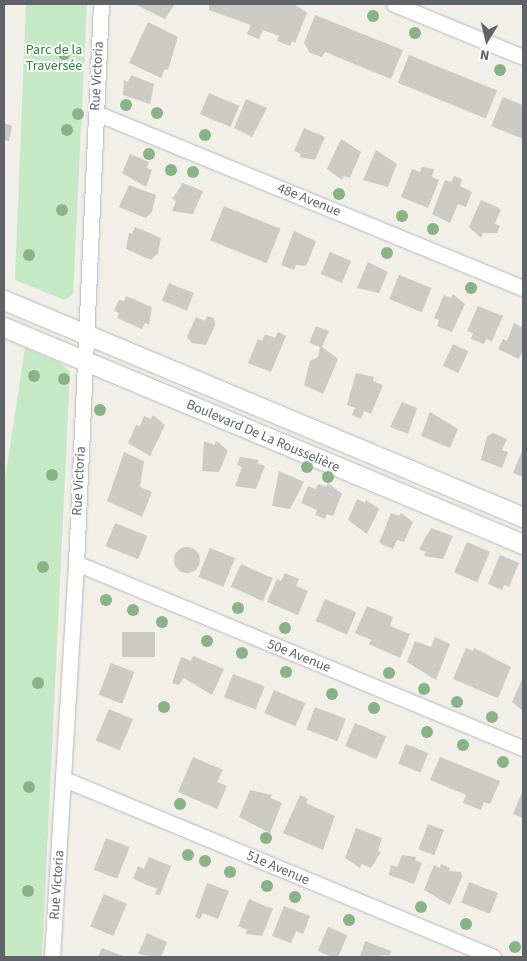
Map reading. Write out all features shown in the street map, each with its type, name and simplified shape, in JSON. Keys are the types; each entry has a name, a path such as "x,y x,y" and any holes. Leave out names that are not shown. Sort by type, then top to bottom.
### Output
{"street":[{"name":"Rue Victoria","path":"52,957 76,563 84,334 101,4"},
{"path":"394,4 523,57"},
{"name":"48e Avenue","path":"96,113 523,288"},
{"name":"Boulevard De La Rousselière","path":"4,300 523,517"},
{"name":"Boulevard De La Rousselière","path":"4,327 523,544"},
{"name":"50e Avenue","path":"76,563 523,748"},
{"name":"51e Avenue","path":"64,779 493,957"}],"green space":[{"name":"Parc de la Traversée","path":"26,4 87,4 73,294 65,300 15,280"},
{"path":"25,348 60,363 70,372 42,957 4,957 4,486"}],"building":[{"path":"134,4 175,4 165,19"},
{"path":"209,4 294,4 307,13 295,43 292,41 290,46 277,41 279,36 263,30 259,39 247,34 251,25 209,10"},
{"path":"315,15 403,50 391,79 325,52 322,57 310,53 304,43"},
{"path":"148,22 178,37 168,70 165,69 161,78 129,63"},
{"path":"409,55 497,91 486,118 398,83"},
{"path":"131,75 154,84 150,104 123,95 124,80 128,82"},
{"path":"209,93 239,106 230,127 200,114"},
{"path":"503,97 523,105 523,139 491,126"},
{"path":"246,99 267,108 252,137 234,128"},
{"path":"4,123 12,126 9,141 4,140"},
{"path":"304,128 325,137 315,160 299,157 301,154 294,151"},
{"path":"341,139 361,152 350,178 344,176 342,180 327,169"},
{"path":"376,150 397,164 388,187 363,180"},
{"path":"130,154 149,162 147,168 152,170 146,187 122,173"},
{"path":"422,167 434,169 432,177 439,180 428,208 401,197 412,169 420,172"},
{"path":"454,176 462,179 460,186 472,192 466,207 458,204 450,223 432,214 445,180 451,182"},
{"path":"183,183 203,191 193,214 172,211 176,201 172,199"},
{"path":"129,185 156,195 152,212 146,218 119,207"},
{"path":"481,200 501,209 495,224 500,226 497,233 483,233 481,238 469,227"},
{"path":"224,206 281,229 267,263 210,240"},
{"path":"135,227 161,238 158,253 151,260 126,249 129,233 132,234"},
{"path":"294,231 316,241 306,266 296,265 294,270 281,265"},
{"path":"330,252 351,261 342,283 321,274"},
{"path":"368,262 388,272 379,293 357,288"},
{"path":"399,275 431,288 422,312 389,299"},
{"path":"169,283 194,293 187,311 162,301"},
{"path":"453,294 465,304 452,332 437,326 439,320 434,318 444,295 451,298"},
{"path":"126,296 152,307 149,325 145,323 142,329 117,318 119,313 114,311 119,300 124,301"},
{"path":"478,306 503,316 492,341 486,339 484,344 471,339 473,333 467,331"},
{"path":"207,316 214,318 215,325 206,345 192,343 187,337 196,317 205,321"},
{"path":"523,322 523,350 519,359 498,349 503,339 507,341 514,323 521,327"},
{"path":"316,326 329,331 322,347 338,359 323,394 304,385 310,361 318,357 320,347 309,343"},
{"path":"278,332 286,336 271,372 248,363 258,339 262,341 265,334 275,338"},
{"path":"453,344 468,351 458,373 443,366"},
{"path":"356,373 374,377 373,381 383,385 371,414 364,411 361,419 352,415 355,408 347,405"},
{"path":"402,402 417,408 408,434 390,427"},
{"path":"430,412 458,429 450,448 421,436"},
{"path":"153,415 165,425 150,456 128,443 136,425 140,426 144,416 151,419"},
{"path":"493,433 507,439 502,450 508,452 502,468 481,460 487,436"},
{"path":"204,441 214,445 217,441 228,451 219,472 202,471"},
{"path":"523,448 523,477 513,473"},
{"path":"124,452 144,461 140,487 152,492 142,517 107,501"},
{"path":"240,457 259,460 257,463 265,466 256,489 235,486 242,467 237,465"},
{"path":"279,471 304,482 290,509 272,506"},
{"path":"328,483 342,494 333,516 327,514 325,519 315,515 317,510 301,503 308,486 316,489 318,484 326,487"},
{"path":"357,499 365,503 366,500 379,509 367,534 348,520"},
{"path":"391,513 399,516 401,513 413,522 404,542 397,540 393,549 379,543"},
{"path":"115,523 147,536 138,559 106,546"},
{"path":"431,528 453,536 443,559 424,556 426,552 419,549"},
{"path":"467,542 490,552 477,582 454,572"},
{"path":"187,547 196,551 200,560 196,569 187,573 178,569 174,560 178,551"},
{"path":"210,548 235,558 223,587 198,577"},
{"path":"500,555 519,563 509,587 504,585 502,590 488,584"},
{"path":"241,564 273,578 263,601 231,587"},
{"path":"285,573 299,579 296,586 308,591 298,615 267,602 277,579 281,581"},
{"path":"325,599 356,612 347,634 316,621"},
{"path":"367,606 393,617 390,626 410,634 400,658 369,644 371,640 355,633"},
{"path":"122,632 155,632 155,657 122,657"},
{"path":"435,637 450,644 436,680 407,662 415,641 431,647"},
{"path":"466,648 473,651 474,648 511,667 498,698 453,679"},
{"path":"193,656 224,669 212,695 184,678 179,685 172,683 181,657 191,661"},
{"path":"111,663 134,672 122,704 99,695"},
{"path":"233,674 265,686 256,710 224,697"},
{"path":"523,677 523,711 512,702"},
{"path":"274,690 305,703 296,726 264,713"},
{"path":"315,707 346,719 337,741 306,729"},
{"path":"109,709 133,719 120,750 96,740"},
{"path":"355,723 386,736 377,759 345,746"},
{"path":"406,744 428,753 420,772 398,763"},
{"path":"193,757 223,770 217,782 227,786 217,809 178,792"},
{"path":"440,757 500,781 490,804 484,802 481,810 463,803 466,795 430,780"},
{"path":"250,790 272,795 270,798 282,803 270,833 239,817"},
{"path":"523,790 523,818 513,814"},
{"path":"300,795 308,799 306,803 335,816 323,850 283,833"},
{"path":"428,824 444,830 434,855 418,849"},
{"path":"356,828 382,838 378,851 381,852 371,868 362,864 360,868 345,858"},
{"path":"106,838 129,847 117,879 94,870"},
{"path":"402,855 416,857 415,860 422,863 414,884 389,875 391,865 397,867"},
{"path":"149,857 171,866 160,895 155,894 157,889 133,879 138,866 144,869"},
{"path":"441,864 450,868 449,871 461,872 462,877 450,905 424,890 434,865 440,868"},
{"path":"469,882 498,893 490,914 461,903"},
{"path":"207,883 229,891 218,919 203,913 200,919 195,917"},
{"path":"104,894 127,904 113,936 90,926"},
{"path":"249,899 273,909 262,936 245,934 247,930 238,926"},
{"path":"284,906 310,916 303,934 296,931 291,943 272,936"},
{"path":"328,927 347,935 338,957 332,957 318,951"},
{"path":"147,933 167,942 161,957 138,954"},
{"path":"365,941 391,951 390,955 360,957"},
{"path":"102,948 125,957 98,957"}]}
